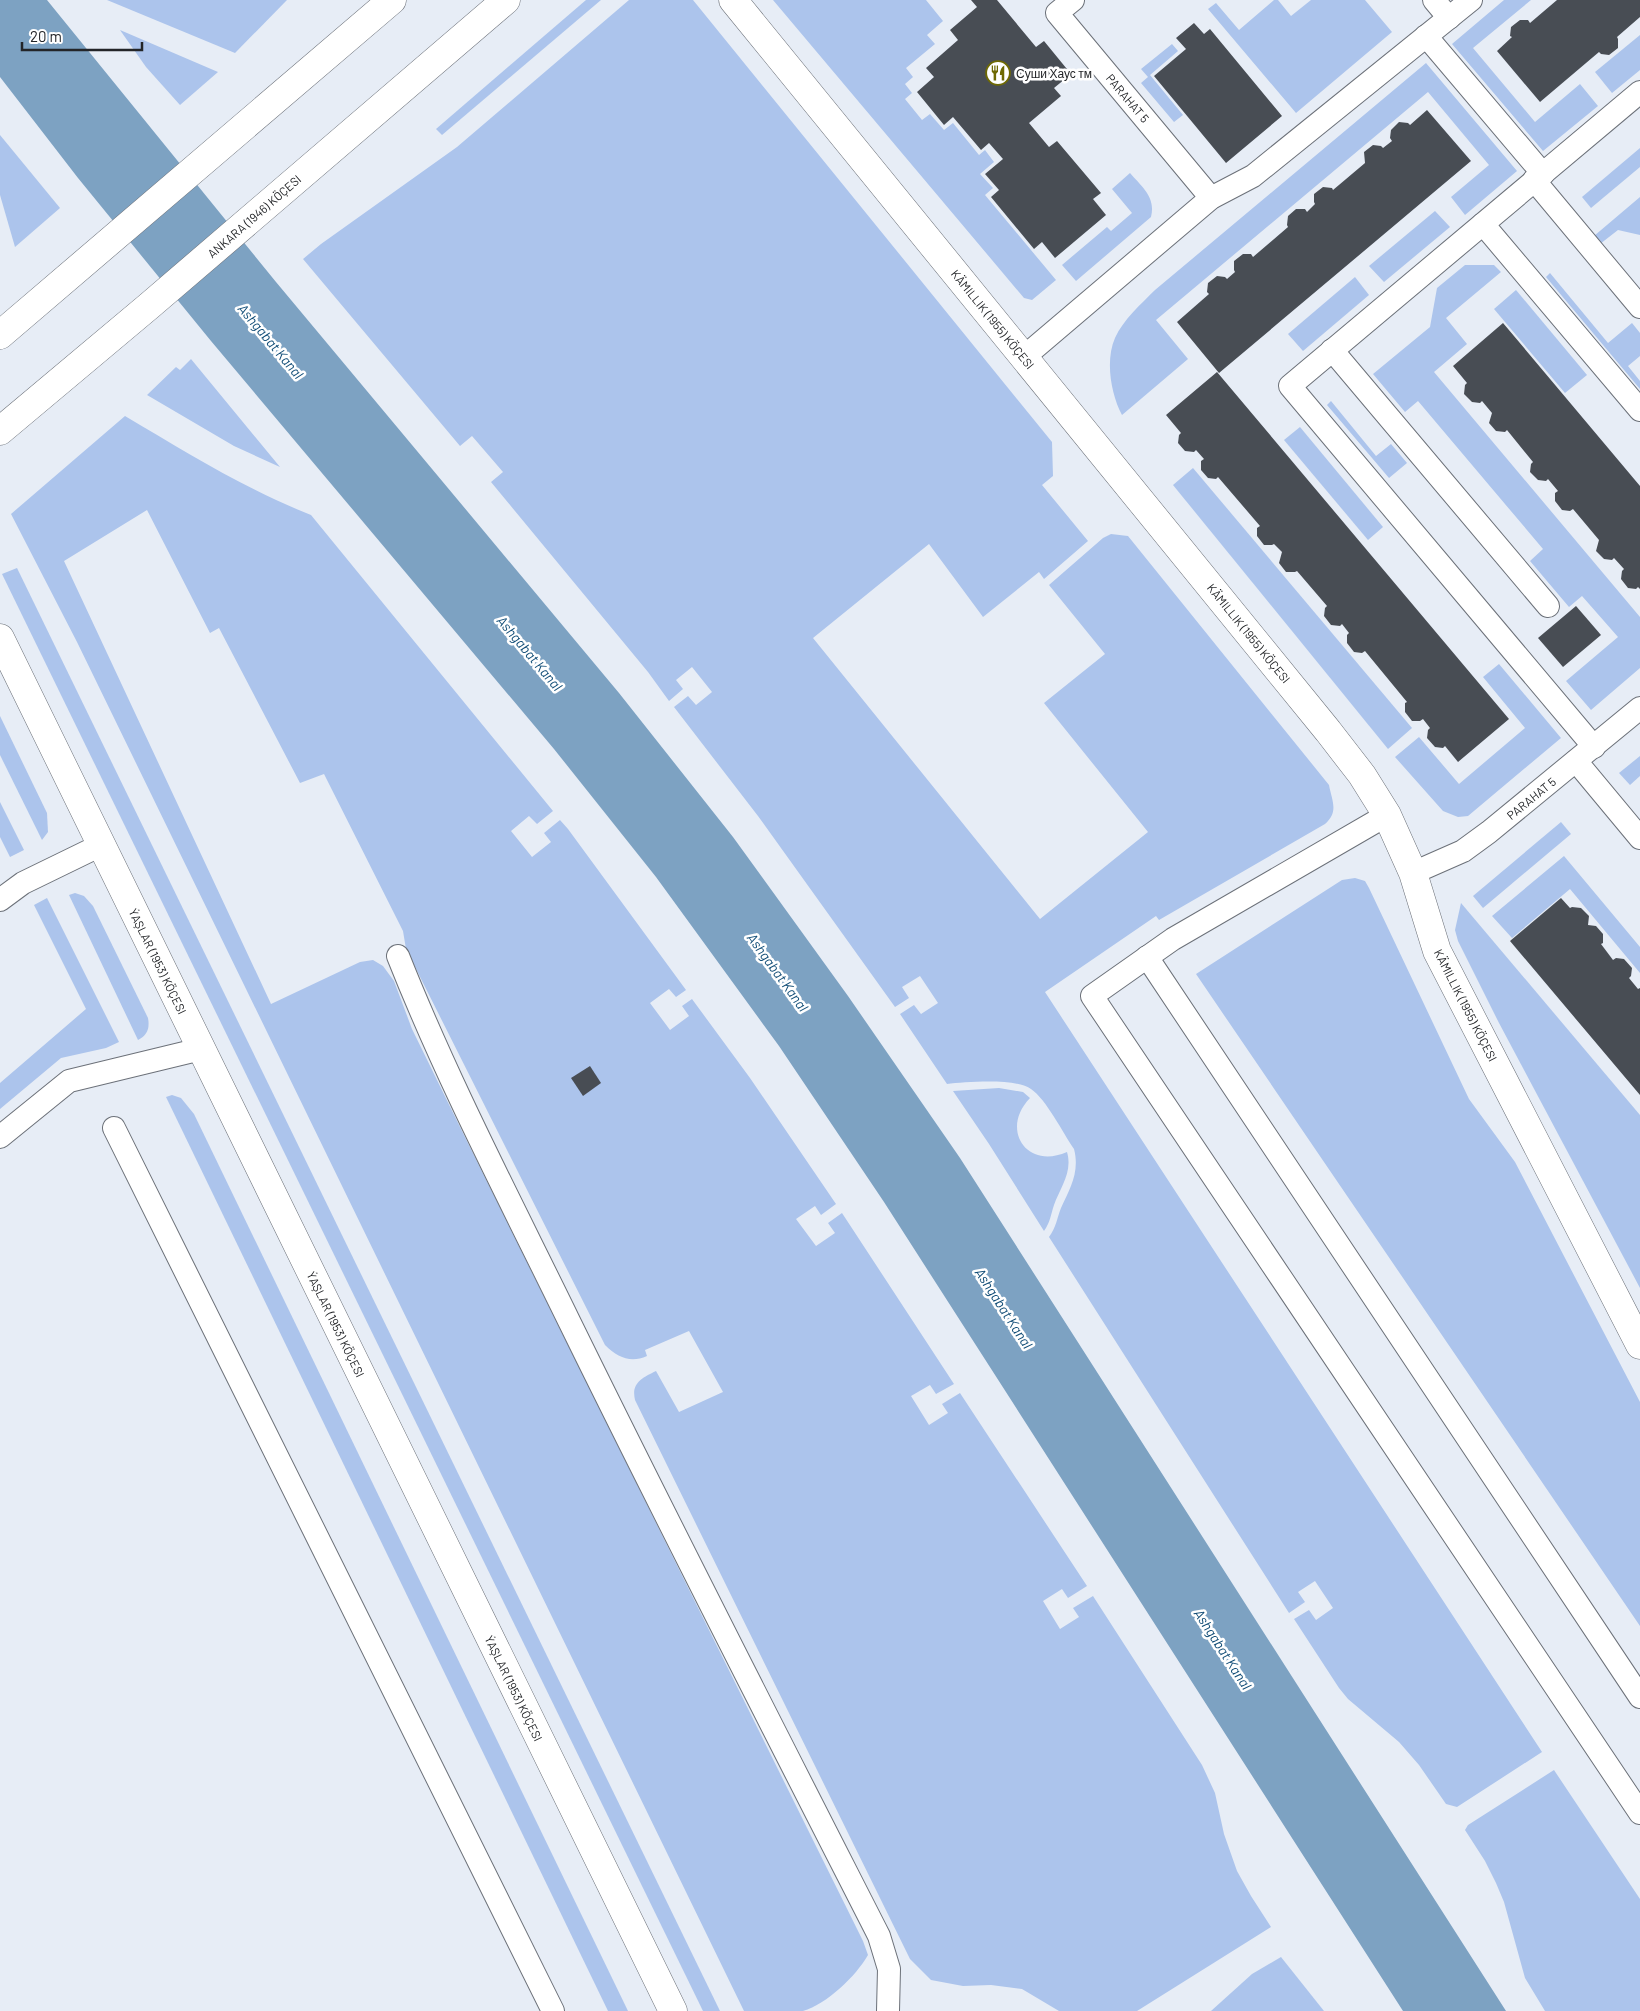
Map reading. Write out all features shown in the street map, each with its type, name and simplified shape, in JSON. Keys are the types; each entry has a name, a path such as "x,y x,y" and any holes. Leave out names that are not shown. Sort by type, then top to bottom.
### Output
{"street":[{"path":"0,335 392,0"},
{"name":"ANKARA (1946) KÖÇESI","path":"0,431 506,0"},
{"name":"KÄMILLIK (1955) KÖÇESI","path":"733,0 1362,774 1387,815 1413,873 1437,951 1640,1345"},
{"name":"ÝAŞLAR (1953) KÖÇESI","path":"0,638 673,2011"}],"lane":[{"name":"PARAHAT 5","path":"1073,0 1057,13 1211,198"},
{"path":"1434,0 1449,18"},
{"path":"1024,357 1211,198 1254,176 1470,0"},
{"path":"1426,36 1640,307"},
{"path":"1594,747 1290,386 1640,92"},
{"path":"1483,224 1640,410"},
{"path":"1332,350 1548,606"},
{"name":"PARAHAT 5","path":"1413,873 1476,842 1640,708"},
{"path":"1576,762 1640,838"},
{"path":"1387,815 1173,940 1092,996 1640,1813"},
{"path":"0,900 23,884 101,845"},
{"path":"398,956 426,1026 474,1127 621,1426 879,1936 889,1970 888,2011"},
{"path":"1147,957 1640,1697"},
{"path":"0,1137 69,1081 82,1076 201,1049"},
{"path":"114,1128 553,2011"}],"shaded area":[{"path":"107,0 287,0 235,53"},
{"path":"586,0 601,0 442,135 436,129"},
{"path":"629,0 693,0 1052,442 1053,476 1042,485 1088,541 1044,579 1039,572 983,617 929,544 813,638 1040,919 1148,832 1044,703 1105,654 1049,585 1103,538 1111,534 1128,536 1329,785 1333,801 1333,811 1325,824 1159,920 1156,916 1045,992 1542,1752 1457,1807 1446,1804 1419,1765 1399,1742 1348,1699 1339,1688 1294,1619 1309,1610 1316,1620 1333,1608 1315,1581 1298,1592 1305,1602 1289,1613 1049,1237 1055,1227 1073,1180 1076,1157 1074,1149 1042,1100 1031,1089 1015,1083 966,1082 947,1084 900,1014 914,1005 921,1014 938,1003 920,976 902,987 909,998 895,1007 758,816 674,707 688,696 696,705 712,692 692,667 676,680 683,689 669,701 648,672 491,482 503,472 472,436 460,446 303,259 321,244 457,147"},
{"path":"773,0 926,0 943,21 927,35 935,44 906,68 913,77 905,84 912,93 905,99 922,120 930,114 944,130 953,123 979,155 985,150 994,162 980,174 993,188 985,195 1056,280 1032,300 1024,298"},
{"path":"1274,0 1278,0 1291,16 1311,0 1365,0 1392,32 1296,113 1208,9 1216,3 1239,30"},
{"path":"1504,0 1531,0 1473,48 1535,122 1580,84 1598,106 1543,151 1452,44"},
{"path":"120,30 218,72 180,105 146,67"},
{"path":"1640,35 1640,70 1612,93 1595,72"},
{"path":"1172,44 1178,51 1150,75 1183,115 1174,122 1141,83 1148,77 1141,69"},
{"path":"1426,63 1517,171 1465,215 1451,197 1489,165 1428,92 1156,320 1188,359 1122,415 1112,387 1110,357 1118,331 1127,319 1155,290"},
{"path":"0,135 60,208 15,247 0,195"},
{"path":"1640,148 1640,167 1591,208 1582,197"},
{"path":"1130,173 1150,198 1152,204 1151,217 1076,281 1062,265 1107,227 1111,231 1132,213 1112,189"},
{"path":"1640,197 1640,235 1618,230 1600,244 1594,236"},
{"path":"1435,211 1450,227 1384,282 1369,266"},
{"path":"1465,265 1494,265 1501,272 1446,318 1467,344 1434,372 1640,617 1640,668 1591,710 1566,681 1618,637 1582,596 1569,607 1530,561 1543,549 1418,401 1405,412 1373,374 1430,327 1437,288"},
{"path":"1550,273 1608,343 1632,323 1640,333 1640,356 1628,366 1640,381 1640,389 1546,277"},
{"path":"1355,277 1369,295 1303,351 1288,334"},
{"path":"1516,290 1587,375 1565,393 1494,309"},
{"path":"191,359 280,467 234,446 147,395 176,367 180,370"},
{"path":"1331,401 1376,456 1391,444 1407,463 1389,478 1327,405"},
{"path":"125,416 239,482 311,515 553,811 537,824 529,816 511,831 532,857 551,842 544,833 560,820 568,829 686,990 676,997 669,989 650,1003 670,1030 689,1016 682,1006 692,999 750,1078 836,1204 821,1215 815,1206 796,1219 816,1246 835,1233 828,1223 842,1213 954,1384 936,1394 930,1385 911,1396 929,1425 948,1413 942,1404 960,1393 1087,1586 1068,1598 1062,1589 1043,1601 1060,1629 1079,1617 1073,1608 1093,1596 1202,1765 1215,1793 1224,1834 1237,1871 1271,1927 1137,2011 1059,2011 1022,1989 991,1985 963,1986 931,1980 910,1959 635,1400 634,1394 636,1385 646,1376 656,1371 679,1412 723,1392 689,1331 645,1350 647,1356 636,1359 620,1356 605,1345 406,949 403,931 324,774 300,783 219,628 210,633 147,510 64,561 271,1004 360,962 373,960 383,966 394,981 412,1029 863,1941 868,1955 863,1963 840,1988 822,2002 803,2011 744,2011 77,642 11,514"},
{"path":"1300,427 1383,527 1368,540 1284,440"},
{"path":"1193,468 1412,728 1388,749 1173,485"},
{"path":"17,568 720,2011 703,2011 2,574"},
{"path":"1499,664 1561,738 1468,816 1458,817 1443,811 1395,757 1419,737 1459,784 1525,728 1483,677"},
{"path":"0,716 47,813 48,832 42,840 0,755"},
{"path":"1640,756 1640,776 1630,785 1619,773"},
{"path":"0,802 24,850 10,857 0,837"},
{"path":"1561,822 1571,834 1483,908 1473,896"},
{"path":"1564,856 1640,947 1640,973 1570,889 1512,938 1492,916"},
{"path":"1355,878 1365,881 1369,888 1469,1099 1515,1162 1640,1402 1640,1626 1196,974 1342,880"},
{"path":"75,893 84,896 93,906 148,1018 149,1025 147,1031 138,1040 69,895"},
{"path":"47,898 119,1042 106,1048 61,1058 0,1109 0,1083 86,1009 34,905"},
{"path":"1461,903 1640,1115 1640,1288 1499,1023 1458,941 1455,930"},
{"path":"999,1088 1023,1092 1030,1098 1021,1110 1017,1122 1018,1133 1022,1143 1029,1151 1040,1156 1052,1156 1067,1152 1068,1166 1065,1180 1044,1231 953,1091"},
{"path":"172,1095 181,1098 194,1114 628,2011 608,2011 166,1097"},
{"path":"1554,1770 1640,1899 1640,2011 1545,2011 1525,1978 1504,1902 1496,1883 1485,1861 1465,1830 1468,1825"},
{"path":"1281,1957 1324,2011 1211,2011 1252,1974"}],"water":[{"name":"Ashgabat Kanal","path":"0,0 47,0 276,282 619,693 733,837 848,996 960,1158 1506,2011 1403,2011 884,1202 779,1046 656,877 554,749 211,341 78,178 0,77"}],"building":[{"path":"971,0 997,0 1036,47 1044,41 1071,74 1054,88 1061,96 1029,123 1049,147 1057,141 1101,193 1093,199 1106,215 1055,258 1042,242 1034,249 991,197 999,190 985,174 1003,159 989,143 981,150 953,117 944,125 917,92 934,77 926,68 958,40 950,30 977,7"},
{"path":"1557,0 1640,0 1640,17 1617,37 1618,48 1609,55 1599,52 1540,102 1497,51 1512,37 1510,36 1511,27 1520,20 1528,20 1530,23"},
{"path":"1194,23 1204,34 1210,29 1282,116 1226,163 1154,76 1186,49 1176,38"},
{"path":"1427,110 1471,161 1219,373 1177,322 1209,294 1207,292 1208,283 1217,276 1227,279 1235,272 1234,261 1243,254 1251,254 1253,257 1288,227 1288,216 1296,209 1305,209 1307,212 1315,204 1314,194 1323,187 1332,188 1333,190 1365,163 1364,152 1373,145 1383,148 1392,141 1390,138 1391,130 1399,122 1410,125"},
{"path":"1503,323 1640,486 1640,589 1638,587 1636,589 1628,588 1621,579 1624,569 1614,558 1612,560 1604,559 1596,551 1599,540 1573,509 1570,511 1562,510 1555,501 1555,493 1558,491 1548,479 1546,481 1538,480 1530,472 1533,462 1507,430 1505,432 1496,431 1489,423 1492,413 1482,401 1480,403 1472,402 1464,394 1467,383 1453,366"},
{"path":"1217,372 1509,719 1458,762 1445,746 1443,748 1435,747 1427,738 1430,728 1423,719 1412,721 1405,712 1405,703 1407,702 1365,651 1362,653 1354,652 1347,643 1347,635 1349,633 1342,624 1340,626 1331,625 1324,616 1327,606 1297,571 1286,572 1279,563 1282,552 1274,544 1264,545 1257,536 1257,528 1260,526 1218,477 1216,479 1208,478 1201,470 1201,461 1204,459 1196,450 1194,452 1185,451 1178,443 1181,433 1166,415"},
{"path":"1576,606 1601,635 1563,667 1538,638"},
{"path":"1561,898 1570,908 1581,908 1589,916 1588,925 1596,926 1603,934 1603,943 1601,944 1613,960 1616,958 1624,959 1632,968 1629,978 1638,989 1640,988 1640,1095 1510,941"},
{"path":"590,1066 601,1083 583,1096 571,1078"}],"place":[{"name":"Суши Хаус тм","path":"998,73"}]}
